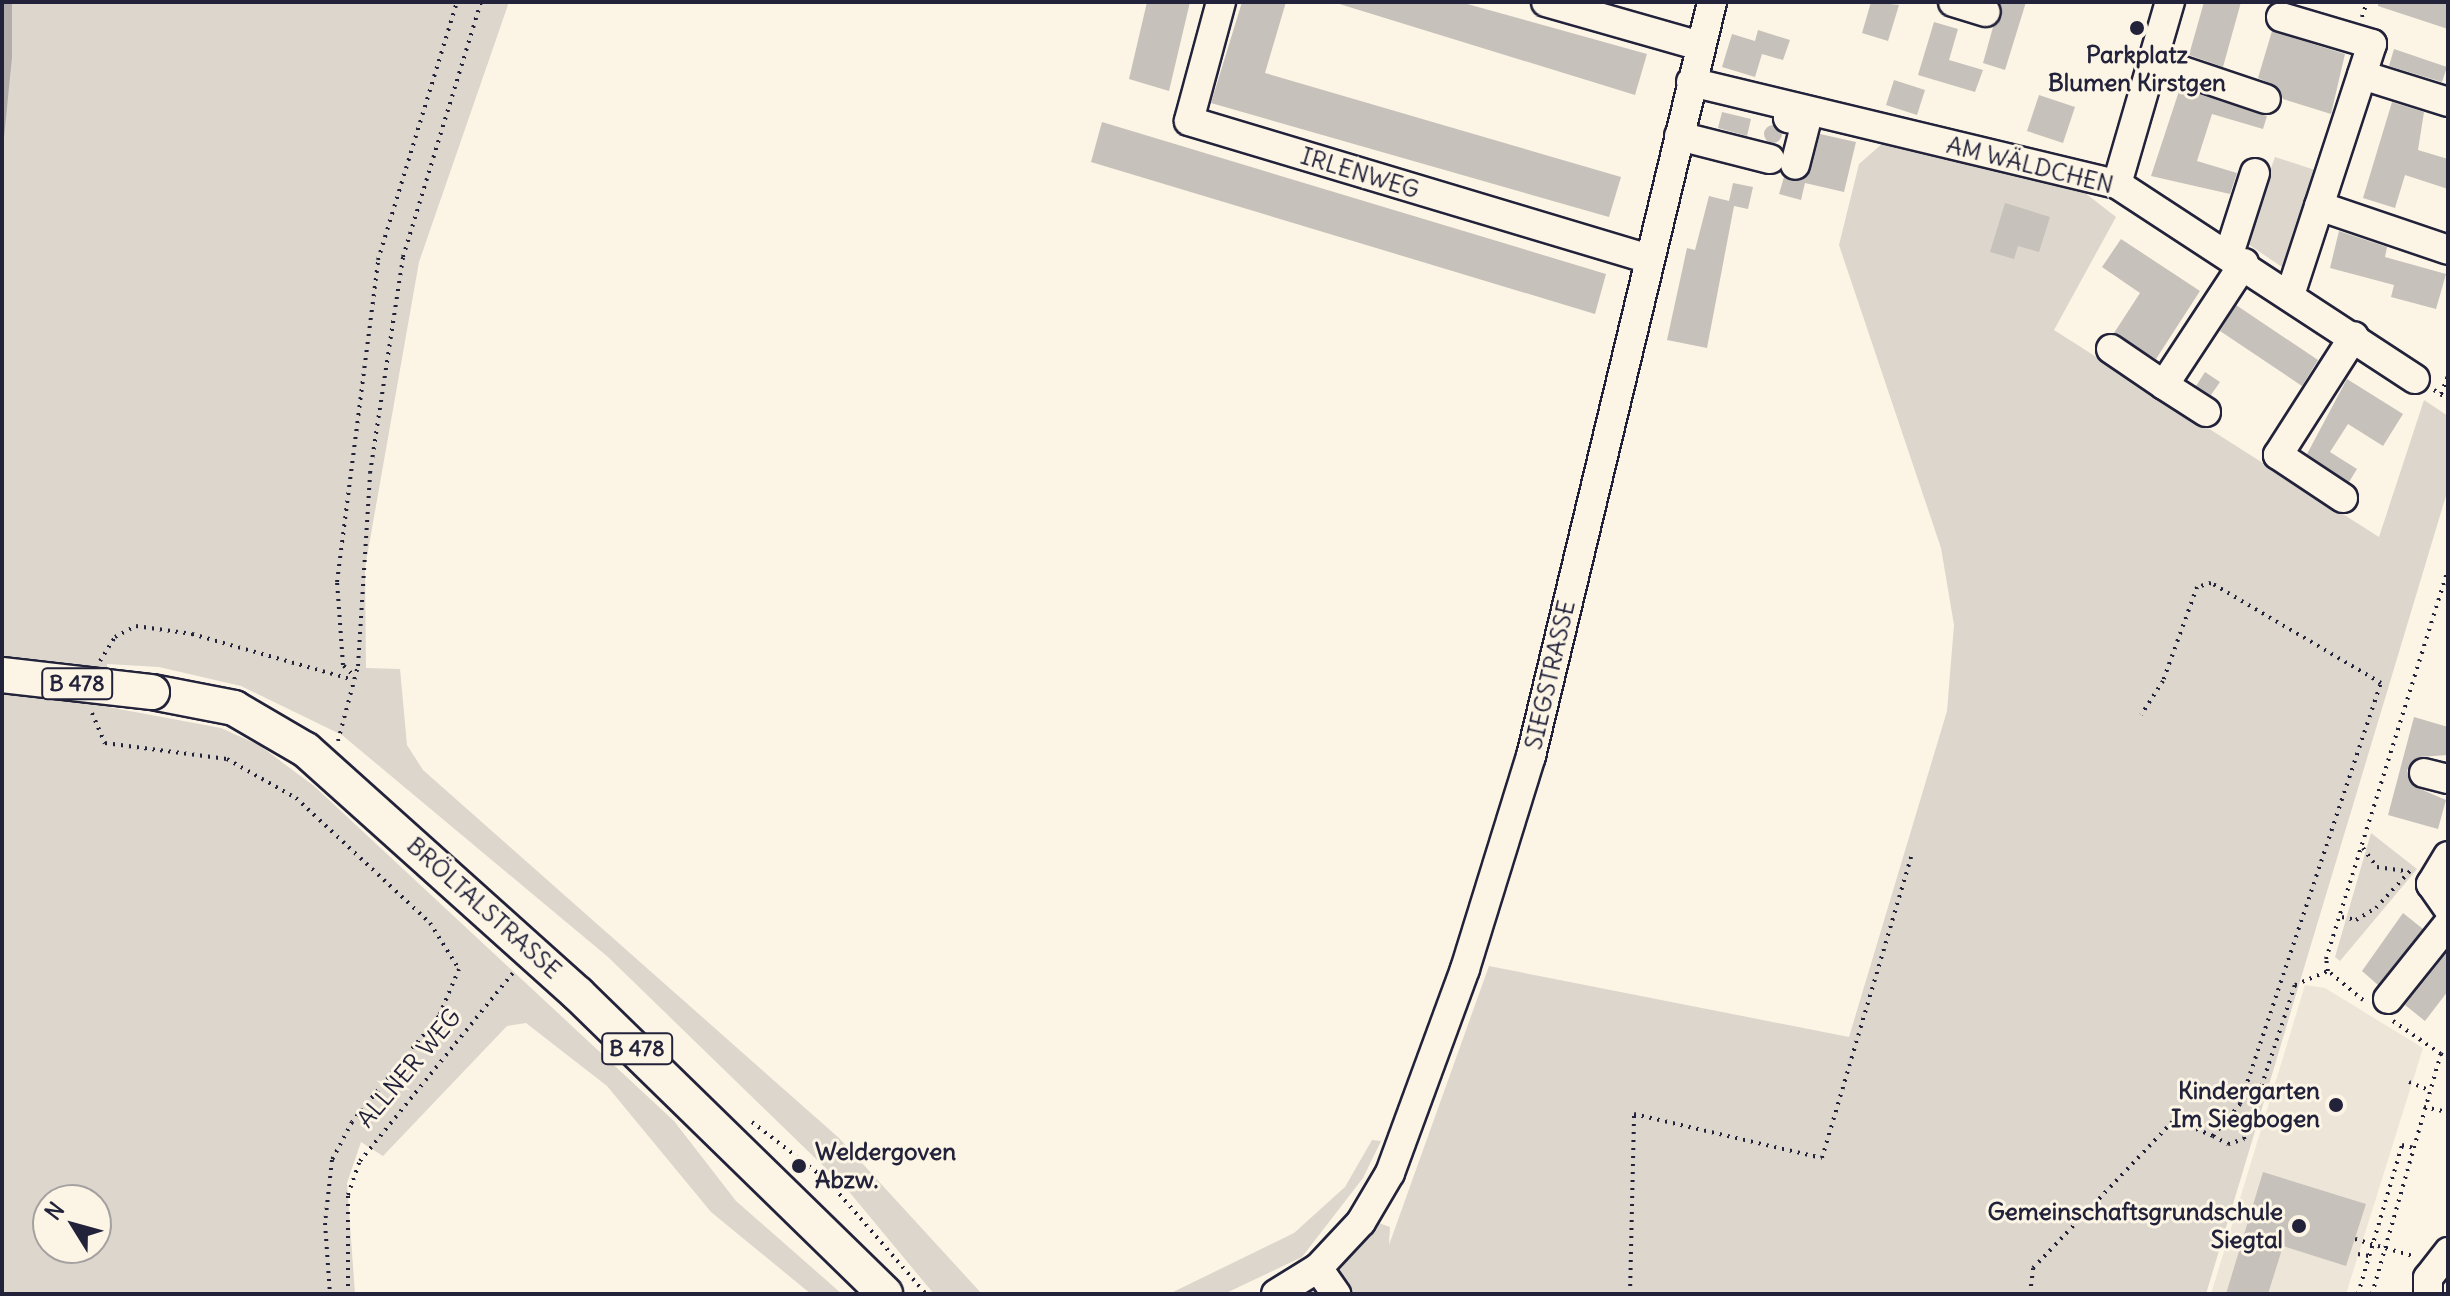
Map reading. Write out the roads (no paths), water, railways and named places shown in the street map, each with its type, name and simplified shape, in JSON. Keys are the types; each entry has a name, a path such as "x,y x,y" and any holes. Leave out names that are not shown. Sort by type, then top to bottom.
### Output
{"main road":[{"name":"BRÖLTALSTRASSE","path":"2,675 152,692 234,708 306,750 578,994 885,1294"}],"street":[{"name":"IRLENWEG","path":"1221,2 1189,121 1649,259"},
{"path":"1546,2 1700,46"},
{"name":"SIEGSTRASSE","path":"1276,1294 1318,1268 1361,1222 1390,1173 1465,969 1531,756 1712,2"},
{"path":"1953,2 1985,12"},
{"path":"2117,184 2170,2"},
{"path":"2281,17 2372,44 2291,292"},
{"path":"2153,61 2266,99"},
{"path":"2362,75 2448,102"},
{"name":"AM WÄLDCHEN","path":"1691,82 2117,184 2291,292 2415,379"},
{"path":"1679,136 1782,162 1806,122 1788,118 1791,106"},
{"path":"2164,385 2236,258 2255,173"},
{"path":"2319,206 2448,250"},
{"path":"2343,498 2278,455 2354,336"},
{"path":"2111,349 2206,412"},
{"path":"2448,856 2420,878 2448,908"},
{"path":"2385,1009 2448,924"},
{"path":"2428,1294 2428,1278 2436,1255"},
{"path":"1318,1268 1336,1294"}],"place":[{"name":"Parkplatz Blumen Kirstgen","path":"2137,28"},
{"name":"Kindergarten Im Siegbogen","path":"2336,1105"},
{"name":"Weldergoven Abzw.","path":"799,1166"},
{"name":"Gemeinschaftsgrundschule Siegtal","path":"2299,1226"}]}
